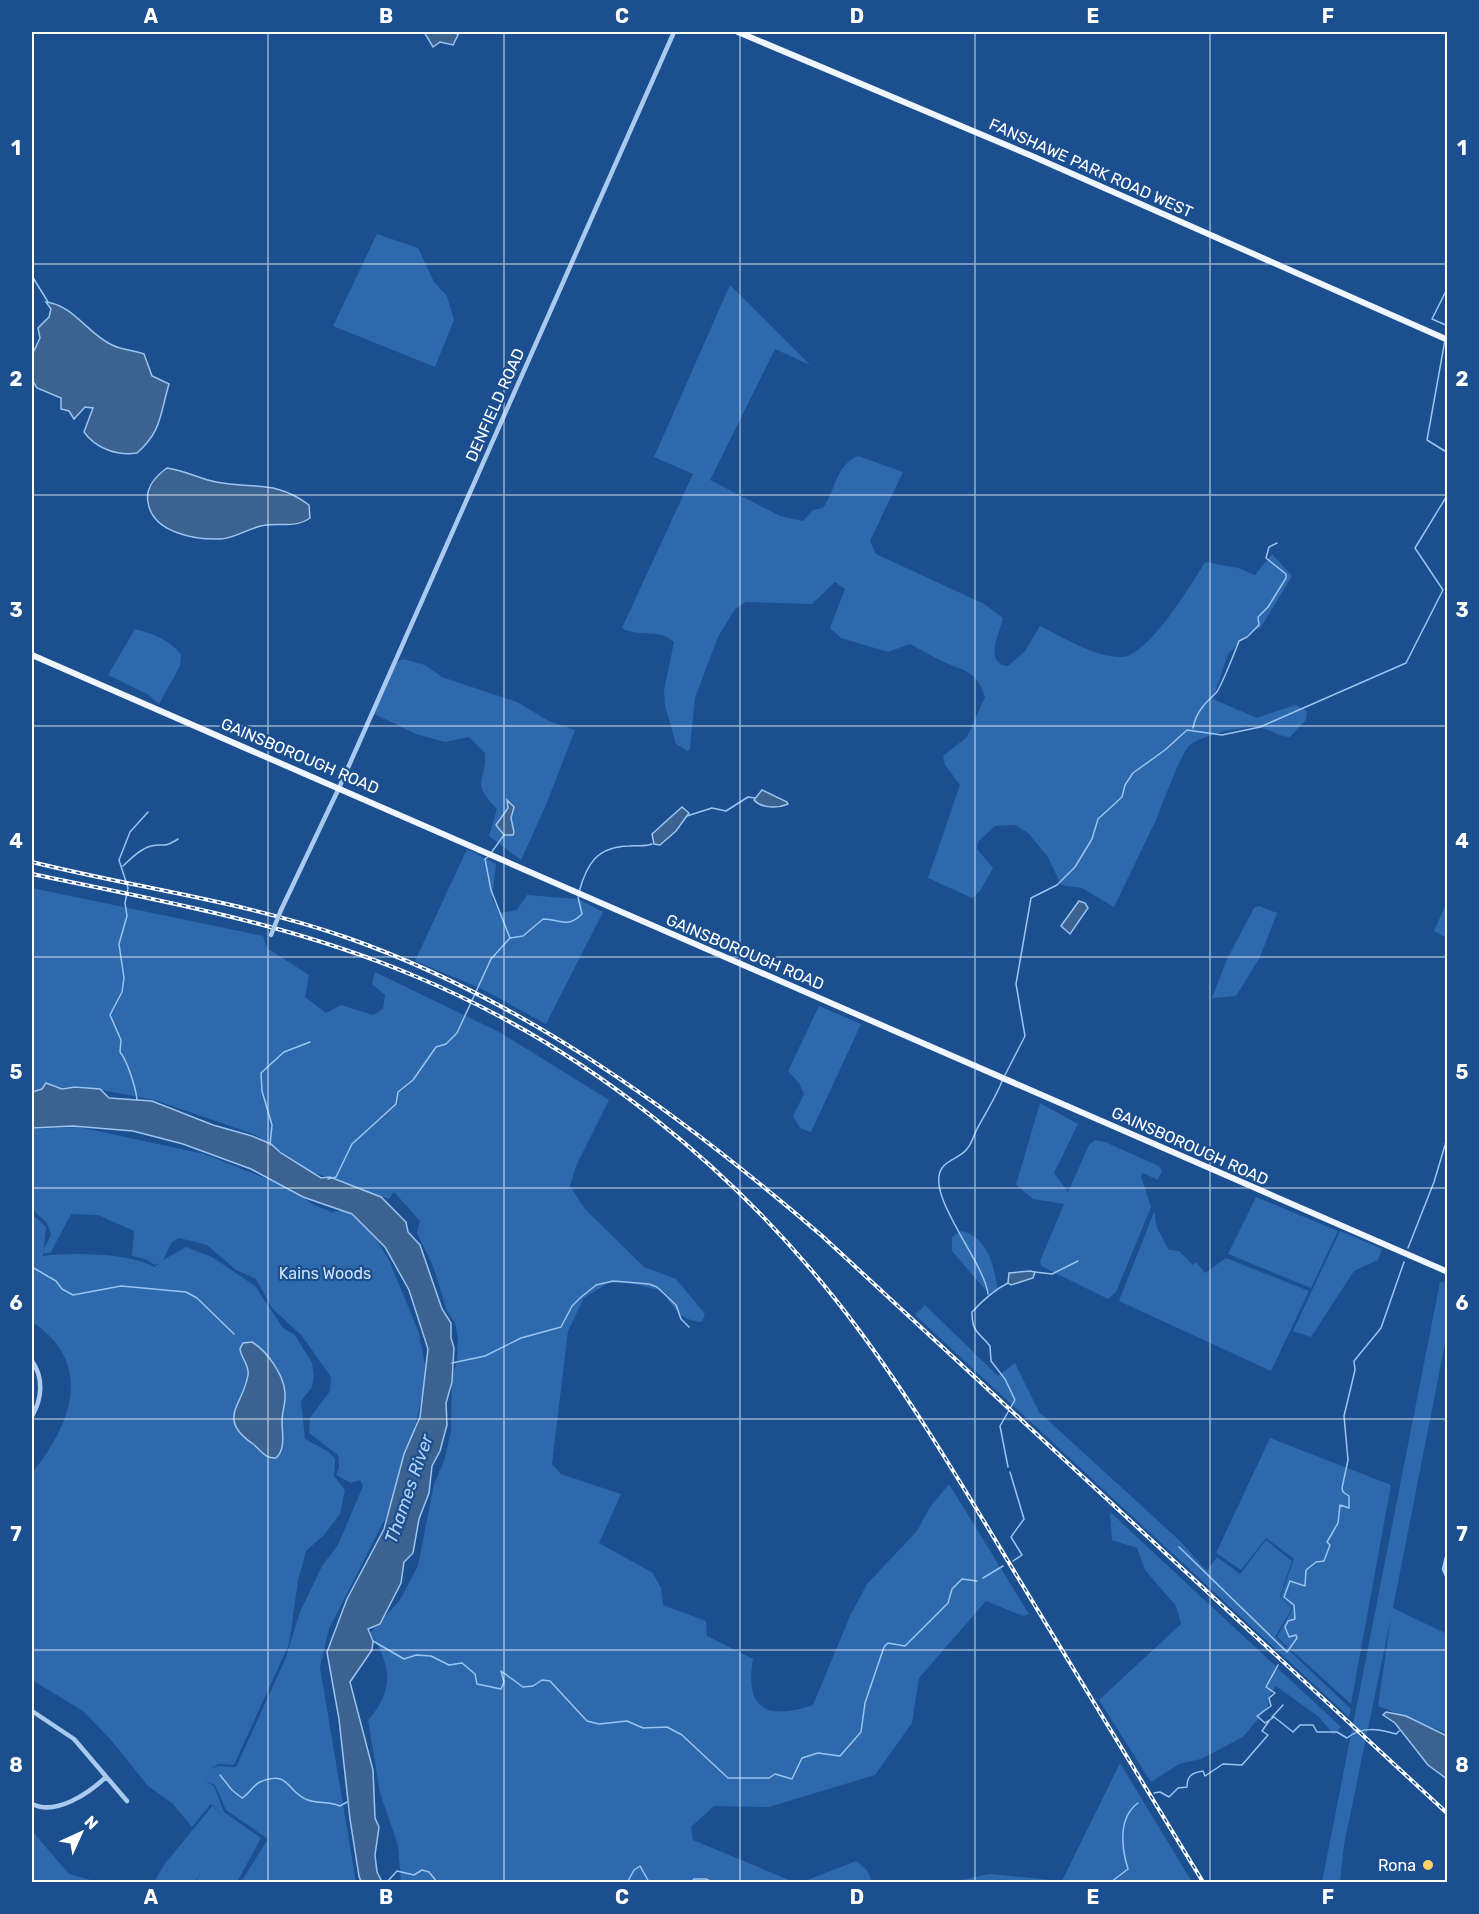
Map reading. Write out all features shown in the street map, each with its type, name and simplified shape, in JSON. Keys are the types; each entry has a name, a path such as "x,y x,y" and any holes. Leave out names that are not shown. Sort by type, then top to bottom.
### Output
{"main road":[{"name":"FANSHAWE PARK ROAD WEST","path":"738,32 1032,156 1448,340"},
{"name":"GAINSBOROUGH ROAD","path":"32,655 1448,1272"}],"street":[{"name":"DENFIELD ROAD","path":"269,942 281,910 339,788 674,32"},
{"path":"32,1361 40,1379 41,1391 39,1402 32,1416"},
{"path":"1448,1553 1444,1569 1448,1578"},
{"path":"32,1711 66,1731 127,1801"},
{"path":"32,1804 45,1808 74,1799 86,1794 106,1777"}],"green space":[{"path":"377,234 418,248 434,282 447,296 454,320 435,367 333,326"},
{"path":"730,285 810,365 775,349 710,480 780,516 803,521 813,510 823,508 840,472 850,460 858,456 903,472 870,541 876,554 984,604 1003,618 995,646 996,659 1000,664 1008,666 1025,651 1040,626 1101,654 1122,657 1132,654 1144,645 1168,617 1205,562 1238,568 1255,575 1272,554 1292,576 1261,627 1249,633 1228,654 1213,699 1257,718 1295,705 1307,711 1306,720 1290,737 1260,727 1249,727 1212,735 1190,745 1114,907 1082,888 1061,885 1048,857 1028,833 1015,825 995,826 978,842 977,849 993,868 980,891 972,898 928,878 960,785 945,765 943,756 967,737 985,697 978,682 969,673 910,644 888,652 841,638 830,628 845,589 835,582 812,604 746,602 735,609 718,637 695,698 690,748 688,751 676,744 665,706 664,690 674,642 662,635 628,631 622,628 693,474 654,457"},
{"path":"135,629 160,638 171,644 181,654 180,666 159,704 147,694 108,675"},
{"path":"403,659 425,665 442,677 517,702 549,721 575,730 546,805 521,860 489,836 497,809 481,787 485,753 469,737 445,742 416,734 372,713 380,690 392,668"},
{"path":"467,849 496,864 492,899 500,913 517,910 527,895 578,899 603,912 546,1024 480,988 415,961"},
{"path":"32,888 263,936 267,948 309,975 305,997 326,1013 341,1005 373,1015 383,1009 385,995 372,984 375,972 501,1033 609,1100 576,1166 570,1186 585,1209 644,1267 676,1279 705,1314 702,1322 688,1319 678,1313 663,1291 627,1282 608,1283 584,1298 568,1331 552,1464 561,1474 621,1494 599,1543 653,1573 661,1588 663,1605 706,1621 707,1636 753,1659 752,1690 756,1700 763,1707 772,1711 783,1711 813,1705 850,1616 867,1584 917,1531 930,1507 949,1484 1029,1614 1023,1616 986,1601 919,1678 912,1723 875,1775 769,1807 714,1806 691,1827 693,1840 789,1880 805,1881 856,1861 867,1870 872,1882 401,1882 398,1845 380,1793 368,1720 382,1699 387,1678 383,1656 370,1633 400,1600 418,1566 434,1484 444,1461 451,1431 452,1379 457,1361 458,1338 455,1323 447,1311 433,1266 417,1233 420,1221 394,1192 389,1199 312,1172 256,1135 155,1100 80,1086 32,1091"},
{"path":"1447,902 1447,938 1434,931"},
{"path":"1259,906 1277,913 1260,957 1236,996 1212,998 1227,959 1254,908"},
{"path":"819,1006 861,1024 811,1132 800,1128 793,1116 804,1094 799,1083 788,1071"},
{"path":"1040,1103 1078,1124 1054,1173 1068,1192 1089,1145 1095,1140 1105,1142 1159,1166 1162,1171 1158,1180 1143,1173 1141,1176 1151,1207 1116,1292 1108,1299 1041,1266 1040,1261 1064,1204 1033,1199 1016,1185"},
{"name":"Kains Woods","path":"79,1127 204,1154 290,1188 314,1205 332,1212 345,1210 366,1223 389,1260 419,1333 427,1376 412,1438 386,1517 329,1629 320,1667 356,1882 241,1882 268,1839 226,1810 215,1785 203,1780 214,1786 224,1812 261,1838 237,1882 196,1882 202,1870 195,1882 154,1882 164,1865 212,1806 211,1804 192,1827 173,1804 148,1786 111,1740 83,1711 32,1680 32,1473 57,1435 66,1415 70,1395 70,1375 64,1356 52,1338 32,1322 32,1214 46,1227 44,1249 51,1235 47,1223 32,1209 32,1129","holes":["71,1214 98,1215 134,1231 132,1256 145,1259 155,1265 160,1263 154,1267 144,1262 116,1256 84,1254 43,1256 43,1252 44,1254 51,1252","179,1238 207,1245 236,1270 256,1279 272,1308 302,1336 331,1377 330,1391 310,1418 309,1433 338,1455 339,1467 336,1475 351,1483 360,1480 363,1486 338,1545 322,1566 300,1612 285,1660 236,1767 219,1766 209,1769 219,1764 234,1765 289,1644 298,1581 306,1551 324,1535 340,1514 345,1490 334,1476 335,1459 329,1452 305,1439 301,1401 312,1387 314,1375 312,1363 295,1335 283,1328 255,1286 212,1257 186,1247 163,1260 172,1242"]},
{"path":"1256,1197 1338,1231 1311,1288 1228,1254"},
{"path":"1154,1212 1157,1228 1169,1250 1179,1251 1193,1265 1196,1262 1205,1273 1226,1258 1309,1291 1271,1371 1119,1301"},
{"path":"961,1231 970,1234 984,1246 992,1263 998,1291 988,1293 952,1251 952,1237"},
{"path":"1340,1231 1382,1249 1378,1260 1354,1271 1311,1337 1293,1331"},
{"path":"1440,1282 1448,1283 1447,1333 1393,1608 1447,1634 1447,1733 1378,1706 1391,1617 1344,1845 1340,1882 1322,1882"},
{"path":"925,1305 998,1376 1015,1363 1039,1412 1179,1540 1207,1571 1217,1557 1240,1574 1266,1540 1292,1561 1280,1596 1292,1608 1275,1637 1351,1709 1349,1717 915,1315"},
{"path":"1270,1438 1391,1485 1351,1704 1277,1637 1293,1608 1281,1596 1294,1559 1266,1538 1241,1570 1216,1553"},
{"path":"1110,1512 1341,1727 1334,1735 1319,1717 1276,1686 1269,1696 1268,1707 1243,1737 1201,1759 1179,1764 1151,1782 1099,1700 1181,1624 1176,1606 1145,1570 1137,1548 1112,1540"},
{"path":"1120,1763 1192,1882 953,1882 989,1874 1062,1881"},
{"path":"32,1831 69,1874 98,1882 32,1882"}],"water":[{"path":"424,32 456,32 458,35 453,45 440,42 433,47"},
{"path":"46,302 64,308 112,345 144,354 152,376 169,384 156,429 137,453 115,452 95,443 84,432 93,408 85,407 74,419 69,411 61,409 61,398 37,388 32,380 32,355 40,338 38,328 49,317 51,309"},
{"path":"167,468 216,482 264,487 286,492 309,505 310,518 294,524 260,526 221,539 188,536 166,528 151,513 148,491 155,478"},
{"path":"762,790 788,804 774,807 757,803 754,800"},
{"path":"507,800 514,807 511,818 513,835 504,835 496,825 508,808"},
{"path":"682,807 689,813 676,831 660,845 654,844 652,834"},
{"path":"1079,901 1085,903 1088,908 1070,934 1061,926"},
{"name":"Thames River","path":"46,1083 62,1089 75,1087 100,1089 109,1098 152,1101 213,1125 271,1144 281,1153 321,1178 330,1177 381,1197 406,1222 408,1232 420,1245 442,1309 451,1323 454,1348 452,1382 446,1403 447,1425 440,1451 432,1466 429,1493 419,1519 413,1553 404,1562 401,1583 380,1624 368,1629 373,1641 372,1650 350,1682 373,1770 375,1818 379,1827 375,1855 377,1872 382,1882 361,1882 359,1876 339,1719 327,1652 347,1599 384,1529 404,1454 420,1417 428,1349 409,1290 385,1247 352,1214 303,1197 251,1169 183,1144 133,1131 73,1126 32,1128 32,1092 42,1089"},
{"path":"1035,1272 1033,1278 1011,1285 1008,1283 1009,1273"},
{"path":"252,1342 274,1364 284,1386 282,1446 276,1458 266,1456 242,1435 234,1419 248,1375 248,1368 240,1349 243,1343"},
{"path":"1386,1712 1406,1716 1447,1736 1447,1779 1428,1765 1395,1723 1383,1715"}],"waterway":[{"path":"32,276 48,302"},
{"path":"1448,287 1432,319 1448,326"},
{"path":"1445,340 1427,440 1448,453"},
{"path":"1005,1075 1025,1036 1016,984 1031,898 1057,885 1075,867 1092,839 1098,819 1122,797 1125,785 1133,773 1165,750 1187,730 1222,735 1260,727 1406,663 1443,590 1415,548 1448,494"},
{"path":"1193,728 1199,713 1216,693 1239,641 1247,637 1259,625 1258,617 1268,607 1286,578 1286,574 1266,558 1269,547 1277,543"},
{"path":"687,816 712,808 726,811 748,797 755,798"},
{"path":"137,1100 131,1074 120,1052 121,1040 110,1015 122,992 124,978 119,944 127,916 125,903 128,888 119,860 130,832 148,812"},
{"path":"491,853 504,835"},
{"path":"123,866 147,847 166,845 178,839"},
{"path":"579,892 590,865 601,853 618,847 652,844"},
{"path":"488,857 485,859 491,890 510,938"},
{"path":"328,1179 336,1177 352,1144 396,1104 398,1092 413,1080 436,1047 446,1044 457,1033 491,959 510,938 523,936 543,919 564,922 577,919 582,914 578,897"},
{"path":"270,1145 272,1125 262,1091 261,1073 284,1052 310,1042"},
{"path":"988,1294 977,1265 948,1211 941,1194 939,1180 942,1168 969,1147 1003,1079"},
{"path":"1408,1248 1434,1182 1448,1135"},
{"path":"1035,1272 1052,1274 1078,1261"},
{"path":"1179,1547 1287,1652 1297,1638 1296,1635 1289,1637 1285,1627 1288,1621 1295,1619 1294,1605 1284,1597 1290,1581 1305,1586 1306,1570 1316,1562 1324,1561 1330,1545 1327,1542 1338,1523 1340,1505 1349,1508 1349,1496 1343,1492 1342,1488 1348,1460 1344,1416 1355,1370 1354,1361 1381,1328 1404,1262"},
{"path":"32,1267 56,1281 62,1289 73,1295 121,1286 186,1292 197,1298 234,1334"},
{"path":"452,1363 485,1356 521,1338 561,1327 572,1306 580,1298 596,1285 613,1281 649,1284 657,1287 676,1305 681,1319 689,1327"},
{"path":"1008,1283 972,1312 972,1319 976,1331 990,1346 991,1361 1005,1379 1015,1400 1000,1426 1008,1467"},
{"path":"1010,1472 1024,1519 1011,1537 1022,1555 1013,1561"},
{"path":"983,1578 1003,1566"},
{"path":"373,1641 404,1659 416,1655 431,1656 449,1665 462,1663 475,1674 477,1684 501,1689 504,1682 501,1671 523,1687 533,1686 542,1680 550,1681 587,1721 599,1724 627,1721 643,1728 667,1727 682,1735 728,1778 769,1778 775,1774 792,1779 802,1758 818,1753 840,1756 861,1732 865,1703 884,1647 888,1643 905,1646 948,1603 952,1589 962,1579 977,1581"},
{"path":"1278,1665 1266,1687 1275,1693 1269,1698 1271,1706 1257,1716 1265,1723 1274,1717 1293,1732 1300,1725 1313,1725 1317,1732 1337,1732 1347,1738 1364,1730 1396,1734 1399,1731"},
{"path":"1272,1717 1283,1705"},
{"path":"1154,1793 1160,1792 1169,1797 1178,1788 1187,1787 1189,1777 1193,1774 1203,1771 1205,1776 1223,1764 1242,1765 1268,1735 1262,1731 1269,1721"},
{"path":"220,1775 242,1798 258,1783 277,1778 283,1780 301,1797 308,1800 340,1806 347,1802"},
{"path":"1111,1882 1128,1869 1123,1844 1124,1825 1131,1809 1138,1803"},
{"path":"616,1882 628,1881 634,1870 640,1866 649,1882"},
{"path":"387,1882 397,1871 414,1875 422,1870 429,1872 437,1882"},
{"path":"691,1882 694,1879 706,1879 712,1882"}],"railway":[{"path":"32,862 231,905 309,925 348,938 414,964 477,994 538,1027 598,1064 712,1146 821,1235 1448,1814"},
{"path":"32,874 178,904 275,928 370,958 417,977 479,1005 538,1038 596,1075 651,1116 703,1160 753,1207 800,1257 843,1309 890,1373 955,1474 1203,1882"}],"place":[{"name":"Rona","path":"1428,1865"}]}
